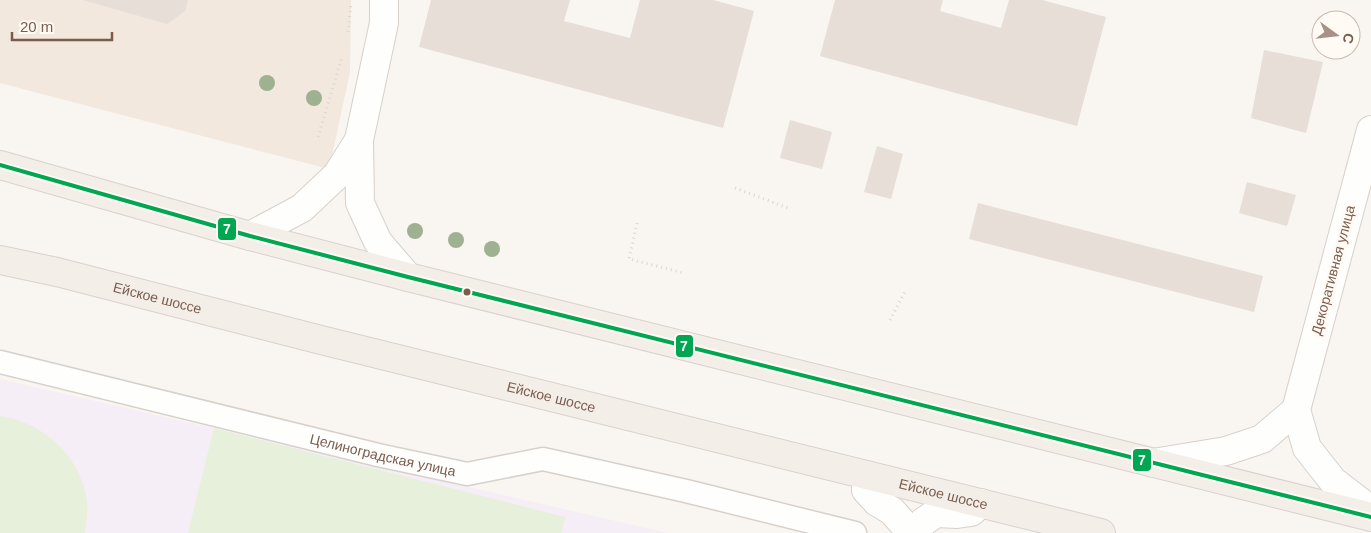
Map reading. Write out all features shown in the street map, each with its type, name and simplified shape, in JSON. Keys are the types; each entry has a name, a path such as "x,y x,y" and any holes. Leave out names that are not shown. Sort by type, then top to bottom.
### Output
{"main road":[{"path":"0,165 250,236 408,277 1371,517"},
{"name":"Ейское шоссе","path":"0,260 57,272 321,340 1101,533"}],"street":[{"path":"384,0 384,23 358,140 360,203 378,242 408,277"},
{"name":"Декоративная улица","path":"1296,410 1371,130"},
{"path":"250,236 302,208 336,175 358,140"},
{"name":"Целиноградская улица","path":"0,362 378,455 466,474 542,459 686,491 855,533"},
{"path":"1153,463 1226,451 1262,439 1296,410 1307,448 1333,480 1371,510"},
{"path":"866,475 866,490 877,502 892,511 908,529 908,533"},
{"path":"916,533 924,522 936,513 956,514 971,512 981,503"}],"path":[{"path":"348,33 351,0"},
{"path":"318,138 344,50"},
{"path":"735,188 788,208"},
{"path":"637,223 629,259 684,273"},
{"path":"890,320 906,290"}],"shaded area":[{"path":"0,0 351,0 350,72 329,169 0,83"},
{"path":"0,379 668,533 0,533"}],"green space":[{"path":"0,416 16,420 46,434 69,457 84,486 87,502 85,533 0,533"},
{"path":"214,428 565,517 561,533 188,533"}],"building":[{"path":"83,0 188,0 185,11 167,24"},
{"path":"431,0 570,0 564,21 630,38 640,0 713,0 754,11 723,128 419,47"},
{"path":"835,0 943,0 940,11 1001,28 1009,0 1042,0 1106,17 1077,126 820,56"},
{"path":"1264,50 1323,62 1306,133 1251,118"},
{"path":"790,120 832,132 822,169 780,158"},
{"path":"877,146 903,154 891,199 864,192"},
{"path":"1247,182 1296,195 1287,226 1239,213"},
{"path":"978,203 1263,276 1254,312 969,239"}],"transit line":[{"name":"7","path":"0,165 250,236 408,277 1371,517"}]}
